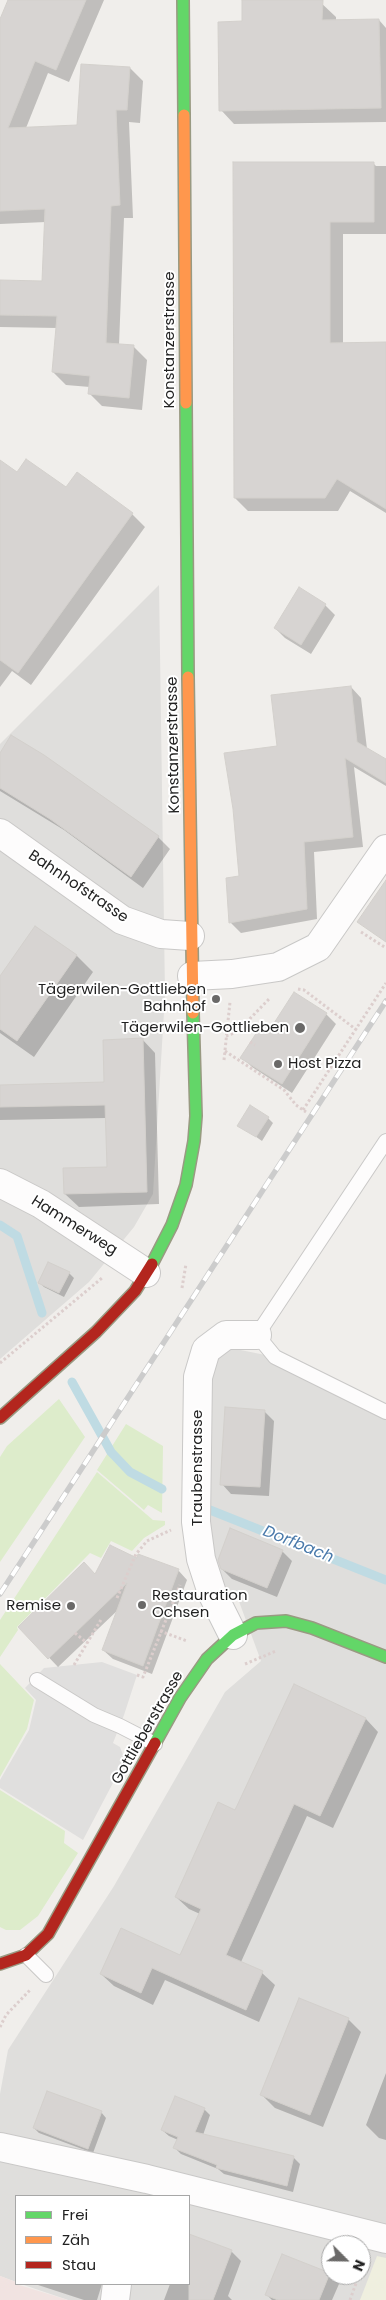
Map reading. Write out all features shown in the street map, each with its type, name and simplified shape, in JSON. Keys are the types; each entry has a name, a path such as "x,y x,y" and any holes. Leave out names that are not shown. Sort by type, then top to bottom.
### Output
{"main road":[{"name":"Konstanzerstrasse","path":"0,1418 124,1304 136,1266 172,1225 186,1185 193,1148 196,1116 190,936 183,0"},
{"name":"Gottlieberstrasse","path":"0,1964 26,1954 38,1945 57,1920 180,1698 207,1659 233,1636 256,1623 286,1621 312,1628 386,1656"}],"street":[{"name":"Bahnhofstrasse","path":"0,834 122,920 161,934 190,936"},
{"path":"192,976 232,974 278,967 318,947 386,849"},
{"name":"Hammerweg","path":"0,1183 41,1204 136,1266"},
{"name":"Traubenstrasse","path":"233,1636 212,1593 201,1559 196,1522 198,1378 206,1350 226,1335 257,1335"},
{"path":"0,2147 144,2188 177,2195"},
{"path":"190,2198 386,2239"},
{"path":"115,2300 117,2285"}],"lane":[{"path":"386,1141 257,1335 275,1357 386,1412"},
{"path":"36,1680 94,1715 154,1744"},
{"path":"26,1954 46,1975"}],"path":[{"path":"232,974 226,1036 237,1032 270,998"},
{"path":"225,1051 284,1090 296,1105 304,1111 386,983"},
{"path":"289,988 304,990 357,1030"},
{"path":"250,1042 255,1045"},
{"path":"0,1363 64,1311 136,1266"},
{"path":"117,1598 136,1554 147,1541 174,1529"},
{"path":"137,1675 143,1677 160,1631 183,1579"},
{"path":"74,1665 102,1618"},
{"path":"160,1631 184,1640 195,1638"},
{"path":"75,1633 87,1644"},
{"path":"238,1669 246,1663 281,1649"},
{"path":"0,2027 6,2015 46,1975"},
{"path":"350,2300 355,2285"}],"shaded area":[{"path":"159,585 165,995 153,1194 134,1227 89,1282 0,1359 0,744"},
{"path":"226,1347 275,1357 386,1408 386,2275 377,2300 68,2300 24,2285 190,2285 190,2195 15,2195 15,2282 0,2276 0,2094 8,2050 114,1886 225,1692 261,1661 237,1596 213,1577 208,1548 209,1373"},
{"path":"102,1662 137,1675 113,1743 120,1747 125,1760 83,1840 0,1788 0,1780 29,1730 36,1700 25,1688 44,1668"},
{"path":"0,2276 15,2282 15,2285 68,2300 0,2300"}],"green space":[{"path":"59,1399 85,1437 0,1562 0,1457 7,1446"},
{"path":"126,1424 163,1446 162,1513 148,1505 144,1510 97,1470"},
{"path":"97,1472 153,1520 165,1521 165,1525 144,1538 132,1551 111,1541 101,1558 90,1553 17,1627 18,1630 0,1657 0,1620"},
{"path":"0,1664 34,1700 27,1729 0,1777"},
{"path":"0,1790 65,1831 64,1843 78,1853 38,1916 20,1930 6,1930 0,1927"},
{"path":"377,2256 386,2258 386,2300 360,2300 366,2285 371,2285 371,2272"}],"building":[{"path":"8,0 86,0 56,70 35,61 8,128 77,125 81,64 130,67 127,110 116,110 120,205 111,206 106,343 134,345 129,398 88,394 90,376 52,372 57,316 0,315 0,280 42,281 45,209 0,211 0,19"},
{"path":"242,0 323,0 322,20 379,19 381,108 219,111 218,22 242,21"},
{"path":"233,162 374,162 374,222 330,222 330,343 386,342 386,509 337,479 325,498 234,498"},
{"path":"26,459 66,487 77,472 133,513 18,673 0,660 0,460 17,472"},
{"path":"299,587 326,604 301,645 274,628"},
{"path":"351,686 357,742 386,759 386,783 345,758 353,837 304,842 307,909 229,923 226,878 239,876 233,809 224,753 277,746 271,695"},
{"path":"11,735 44,755 159,836 131,877 50,819 0,788 0,753"},
{"path":"386,880 386,942 357,922"},
{"path":"35,926 77,955 17,1041 0,1029 0,976"},
{"path":"294,992 327,1013 282,1084 240,1058 259,1029 267,1034"},
{"path":"143,1038 147,1192 64,1194 63,1168 107,1167 105,1105 0,1107 0,1085 104,1082 103,1040"},
{"path":"250,1105 269,1117 256,1137 237,1126"},
{"path":"48,1262 70,1272 59,1293 38,1283"},
{"path":"225,1407 265,1410 260,1487 220,1485"},
{"path":"230,1528 283,1550 267,1588 221,1569 218,1560"},
{"path":"110,1545 137,1558 138,1554 179,1569 143,1666 102,1650 127,1583 48,1659 18,1627 84,1562 95,1574"},
{"path":"294,1684 366,1718 320,1816 294,1804 226,1955 263,1971 246,2010 152,1968 141,1993 100,1974 121,1928 180,1955 201,1909 175,1897 218,1802 235,1810"},
{"path":"299,1998 349,2018 310,2115 260,2095"},
{"path":"47,2091 102,2111 88,2149 33,2128"},
{"path":"175,2096 205,2108 195,2132 294,2156 287,2186 216,2168 217,2165 173,2148 178,2137 161,2130"},
{"path":"190,2234 232,2250 213,2300 189,2300"},
{"path":"282,2254 321,2269 321,2285 325,2285 319,2300 278,2300 265,2295"}],"waterway":[{"name":"Dorfbach","path":"0,1225 17,1236 42,1313"},
{"name":"Dorfbach","path":"72,1382 111,1452 130,1472 162,1489"},
{"name":"Dorfbach","path":"210,1510 386,1580"}],"railway":[{"path":"0,1594 386,1001"}],"traffic: fast":[{"path":"183,0 184,115"},
{"path":"186,403 188,677"},
{"path":"152,1264 172,1225 186,1185 194,1141 196,1116 193,1013"},
{"path":"155,1743 180,1698 207,1659 233,1635 256,1623 286,1621 312,1628 386,1657"}],"traffic: slow":[{"path":"184,115 186,403"},
{"path":"188,677 193,1013"}],"traffic: jam":[{"path":"0,1418 96,1332 135,1291 152,1264"},
{"path":"0,1964 26,1955 48,1934 155,1743"}],"place":[{"name":"Tägerwilen-Gottlieben Bahnhof","path":"216,999"},
{"name":"Tägerwilen-Gottlieben","path":"300,1028"},
{"name":"Host Pizza","path":"278,1064"},
{"name":"Restauration Ochsen","path":"142,1605"},
{"name":"Remise","path":"71,1606"}]}
